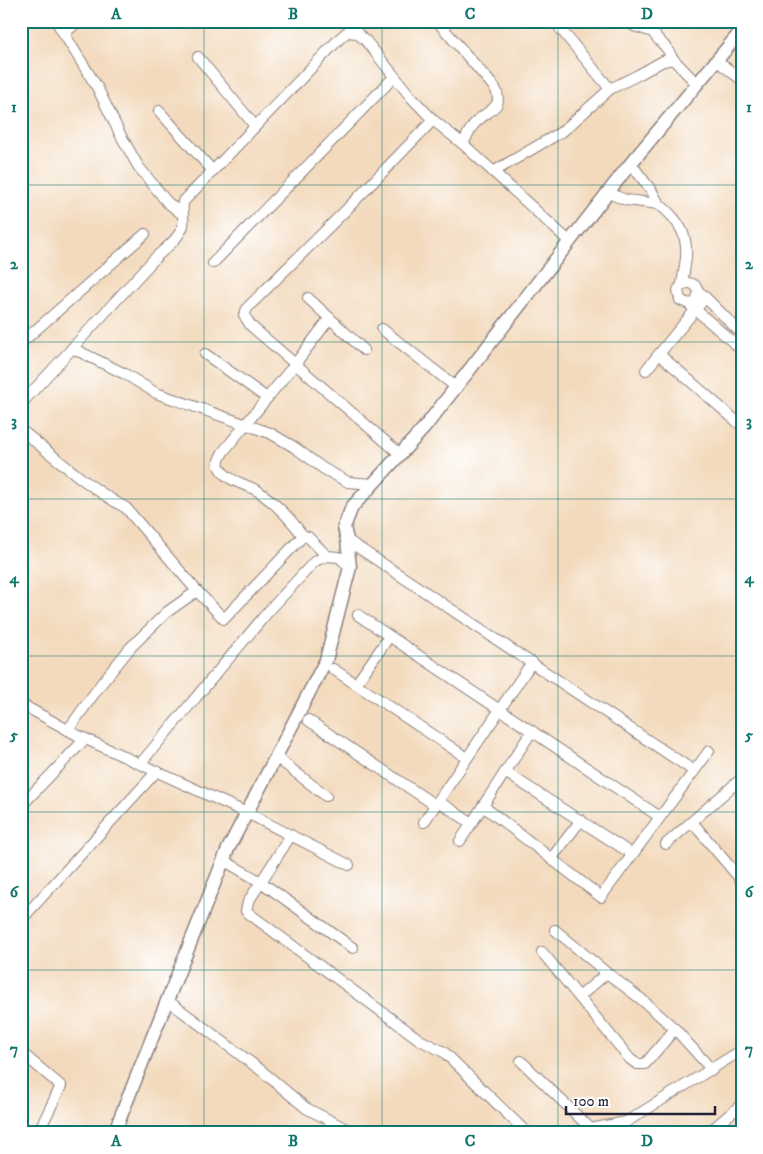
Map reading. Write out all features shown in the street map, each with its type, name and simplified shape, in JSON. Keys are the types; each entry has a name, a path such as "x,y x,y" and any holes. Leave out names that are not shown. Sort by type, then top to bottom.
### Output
{"street":[{"path":"56,21 98,87 120,134 138,166 167,202 182,214"},
{"path":"64,34 78,21"},
{"path":"347,21 433,120 463,144 570,242"},
{"path":"437,21 496,88 500,96 499,102 494,108 474,124 463,144"},
{"path":"554,21 610,89"},
{"path":"630,21 634,26 653,32"},
{"path":"652,21 653,32 658,41 697,84"},
{"path":"114,1133 224,860 326,660 350,566 344,527 352,507 424,428 631,164 742,30"},
{"path":"21,404 157,256 175,240 183,225 183,202 339,39 347,32 357,33"},
{"path":"198,58 255,126"},
{"path":"493,172 563,131 610,89 663,61 673,59"},
{"path":"716,60 742,80"},
{"path":"213,263 394,77"},
{"path":"159,111 212,170"},
{"path":"400,454 251,326 244,315 248,307 433,120"},
{"path":"631,164 659,204 672,215 682,229 686,246 682,284 678,290 678,297 682,303 692,307 742,350"},
{"path":"608,193 626,200 659,204"},
{"path":"21,343 145,234"},
{"path":"682,284 693,284 742,334"},
{"path":"646,370 702,295"},
{"path":"308,298 364,350"},
{"path":"326,556 308,537 304,536 278,507 258,491 234,481 219,466 218,460 330,318"},
{"path":"382,329 456,387"},
{"path":"72,348 125,374 156,393 270,432 324,469 348,482 373,484"},
{"path":"205,354 267,398"},
{"path":"659,354 742,426"},
{"path":"21,430 79,477 111,500 126,508 197,591 224,619 304,536"},
{"path":"347,540 694,771"},
{"path":"140,764 267,613 315,561 326,556 338,557 350,566"},
{"path":"68,730 101,684 131,647 167,612 197,591"},
{"path":"358,615 660,817"},
{"path":"356,684 389,637"},
{"path":"424,822 532,662"},
{"path":"333,669 467,758"},
{"path":"21,704 85,739 247,812 349,865"},
{"path":"308,720 437,803 472,823"},
{"path":"460,841 532,731"},
{"path":"21,806 85,739"},
{"path":"483,806 601,897 709,751"},
{"path":"276,757 326,796"},
{"path":"21,920 157,771"},
{"path":"505,772 632,854"},
{"path":"666,844 740,782"},
{"path":"551,858 581,820"},
{"path":"692,822 742,882"},
{"path":"291,835 248,902 246,911 420,1040 444,1052 527,1133"},
{"path":"224,860 261,882 353,948"},
{"path":"555,930 641,999 675,1029 712,1070"},
{"path":"542,952 630,1060 637,1064 645,1064 675,1029"},
{"path":"579,997 607,973"},
{"path":"167,1000 262,1071 306,1108 354,1133"},
{"path":"570,1133 626,1122 742,1050"},
{"path":"21,1052 61,1086 38,1133"},
{"path":"521,1061 591,1129"},
{"path":"708,1133 742,1104"}]}
